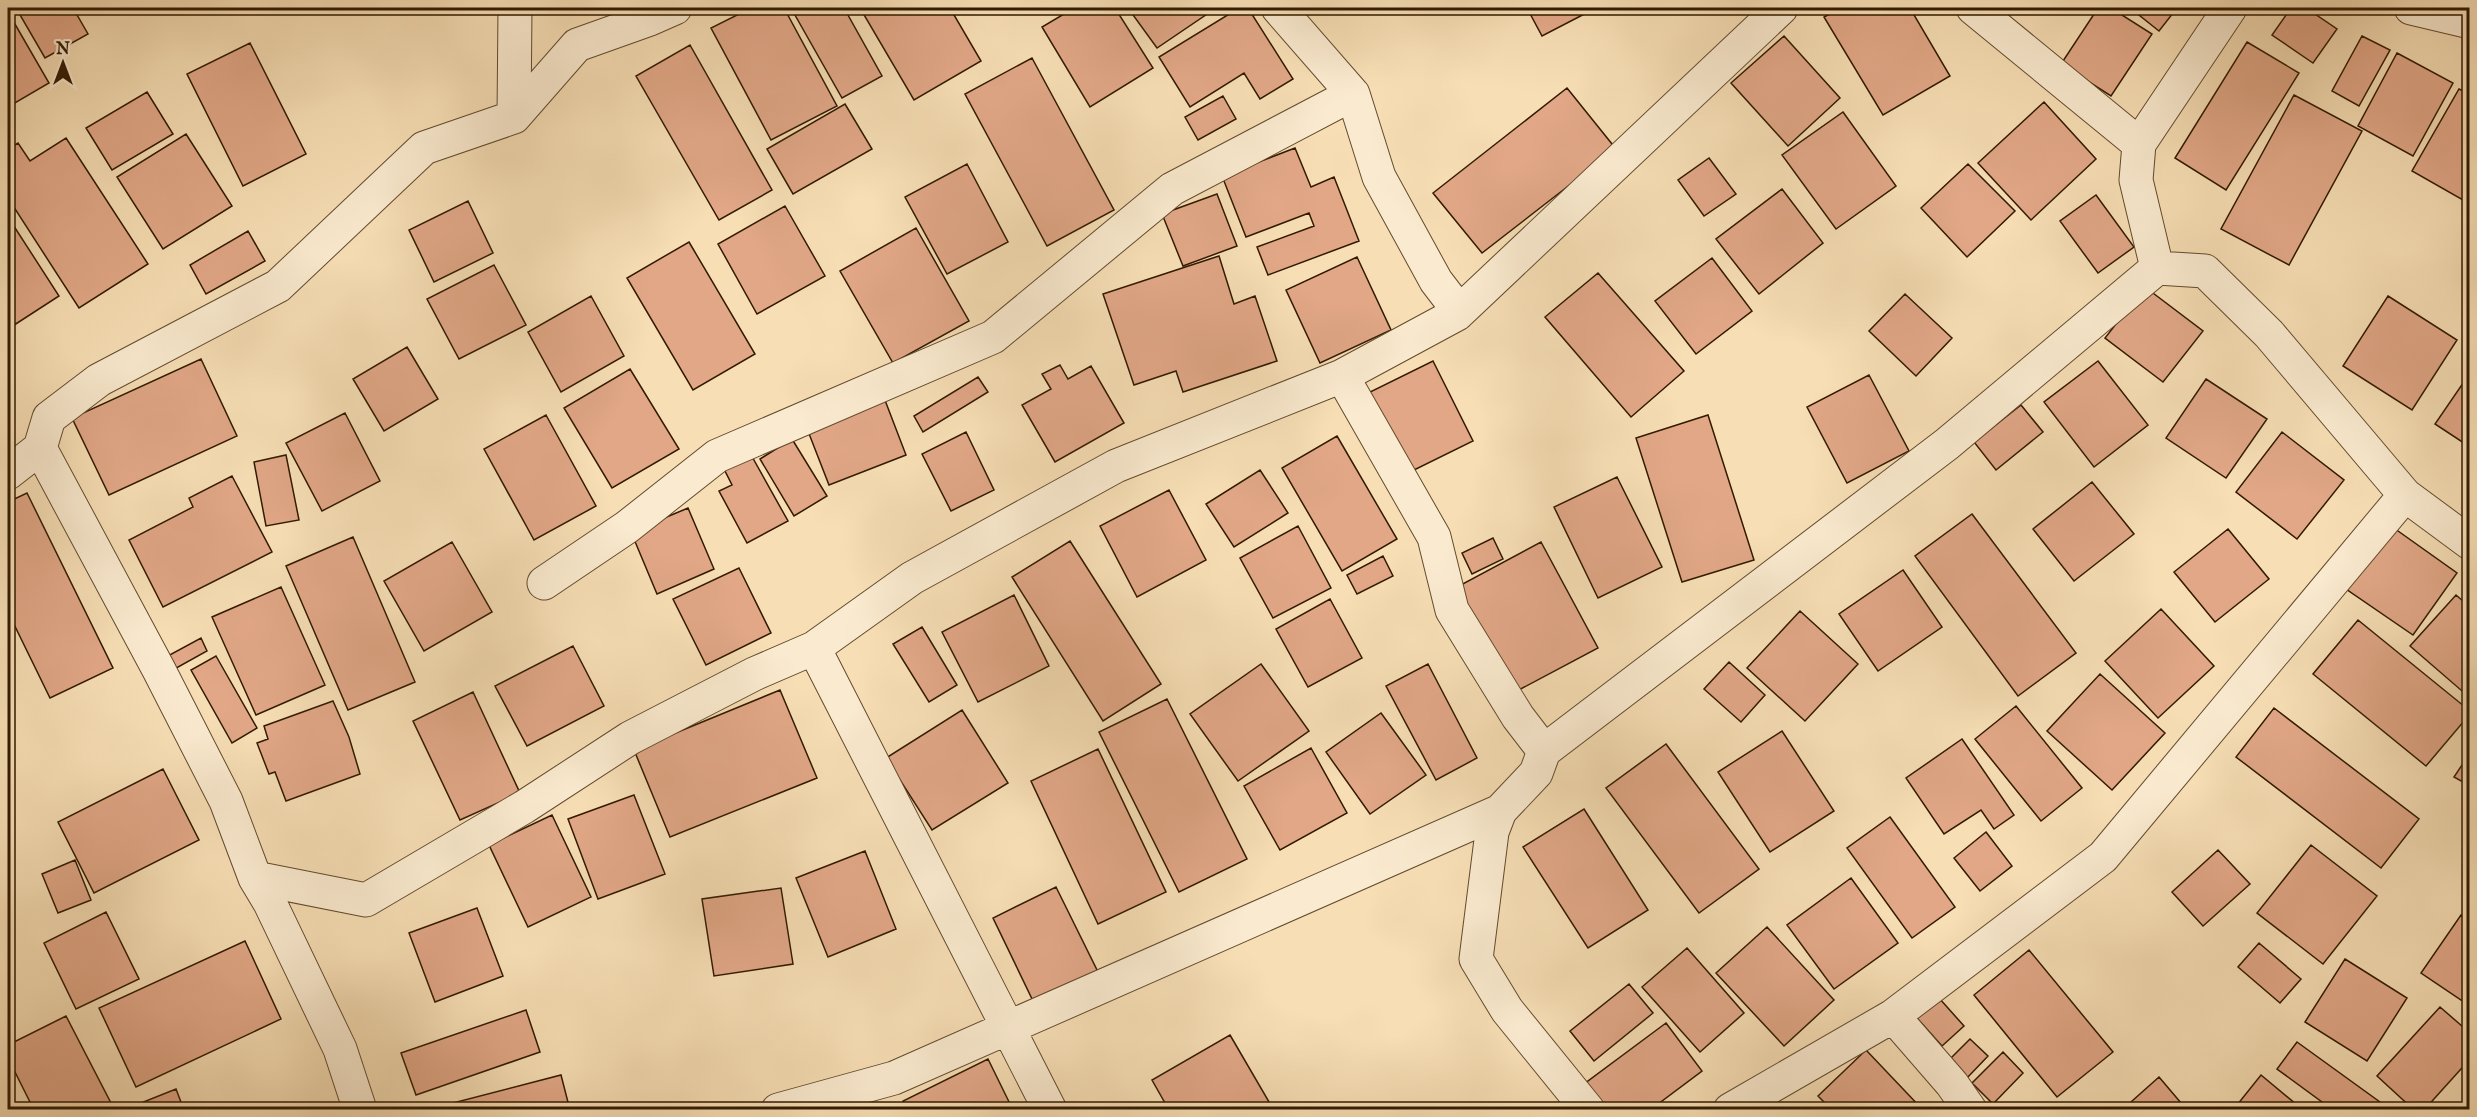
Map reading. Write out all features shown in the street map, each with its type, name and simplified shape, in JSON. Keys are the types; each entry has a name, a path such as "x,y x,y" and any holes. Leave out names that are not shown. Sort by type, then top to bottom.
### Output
{"street":[{"path":"514,117 515,8"},
{"path":"8,473 39,448 49,418 99,380 278,286 424,148 514,117 577,45 675,8"},
{"path":"1278,8 1353,94 1379,177 1457,314"},
{"path":"255,879 366,900 524,807 630,738 754,674 814,648 912,578 1116,466 1342,376 1457,314 1781,8"},
{"path":"1973,8 2139,144"},
{"path":"2157,268 2136,180 2139,144 2230,8"},
{"path":"2412,8 2469,22"},
{"path":"544,584 627,527 717,456 993,337 1172,189 1353,94"},
{"path":"1588,1110 1507,1011 1476,959 1492,832 1500,811 1536,773 1544,751 1947,444 2157,268 2205,271 2270,334 2405,495 2469,543"},
{"path":"1342,376 1434,537 1452,610 1518,717 1544,751"},
{"path":"39,448 159,670 226,801 255,879 270,903 340,1049 360,1110"},
{"path":"1730,1110 1893,1016 2103,857 2405,495"},
{"path":"814,648 1050,1110"},
{"path":"778,1110 894,1078 1500,811"},
{"path":"1893,1016 1952,1084 1970,1110"}],"building":[{"path":"16,8 73,8 88,34 45,58"},
{"path":"751,8 784,8 837,106 771,140 711,28"},
{"path":"791,8 844,8 882,76 842,98"},
{"path":"860,8 950,8 981,61 914,100"},
{"path":"1074,8 1115,8 1153,68 1090,107 1042,27"},
{"path":"1128,8 1216,8 1157,48"},
{"path":"1239,8 1248,8 1293,79 1260,99 1244,73 1190,107 1159,57"},
{"path":"1527,8 1596,8 1542,36"},
{"path":"1841,8 1910,8 1950,76 1883,115 1824,17"},
{"path":"2098,8 2111,8 2152,34 2111,96 2061,64"},
{"path":"2136,8 2177,8 2159,31 2134,11"},
{"path":"2291,8 2306,8 2337,29 2313,63 2272,35"},
{"path":"8,12 49,83 8,107"},
{"path":"1784,36 1840,98 1788,146 1731,83"},
{"path":"2362,36 2390,50 2359,106 2332,91"},
{"path":"2247,42 2299,73 2226,190 2175,158"},
{"path":"250,43 306,154 243,186 187,74"},
{"path":"690,45 772,190 719,220 636,76"},
{"path":"2397,53 2453,83 2413,156 2358,126"},
{"path":"1032,58 1114,210 1047,246 965,94"},
{"path":"1567,88 1616,149 1482,253 1433,193"},
{"path":"2459,89 2470,94 2470,204 2412,171"},
{"path":"147,92 173,134 112,170 86,128"},
{"path":"2294,95 2362,131 2289,265 2221,229"},
{"path":"1223,96 1236,119 1198,140 1185,117"},
{"path":"2044,102 2096,159 2031,220 1978,163"},
{"path":"845,104 872,149 793,194 767,149"},
{"path":"1843,112 1896,186 1836,229 1782,155"},
{"path":"186,134 232,206 163,249 117,177"},
{"path":"66,138 148,264 79,308 8,198 8,149 18,143 30,161"},
{"path":"1295,148 1311,187 1334,177 1359,241 1268,275 1257,247 1314,226 1309,213 1246,237 1222,176"},
{"path":"1709,158 1736,194 1704,216 1678,180"},
{"path":"967,164 1008,242 947,274 905,197"},
{"path":"1968,164 2015,211 1967,257 1921,208"},
{"path":"1782,189 1823,243 1759,294 1716,239"},
{"path":"1217,194 1237,246 1183,266 1162,214"},
{"path":"2096,195 2134,247 2098,273 2060,221"},
{"path":"468,201 493,253 434,282 409,230"},
{"path":"785,206 825,276 757,314 718,244"},
{"path":"8,217 59,296 8,329"},
{"path":"916,228 969,321 893,363 840,271"},
{"path":"248,231 265,261 206,294 190,265"},
{"path":"689,242 755,354 693,390 627,278"},
{"path":"1219,256 1234,304 1255,296 1277,361 1183,392 1176,371 1134,385 1103,294"},
{"path":"1357,257 1391,330 1320,363 1286,290"},
{"path":"1712,258 1752,311 1696,354 1655,301"},
{"path":"494,265 526,325 459,359 427,299"},
{"path":"1598,273 1684,371 1631,417 1545,317"},
{"path":"2145,287 2203,331 2163,382 2105,338"},
{"path":"1905,294 1952,338 1916,376 1869,331"},
{"path":"591,296 624,356 561,392 528,332"},
{"path":"2388,296 2457,340 2412,410 2343,366"},
{"path":"407,347 438,399 384,431 353,379"},
{"path":"201,359 237,436 109,495 72,418"},
{"path":"1433,361 1473,441 1408,473 1368,393"},
{"path":"2098,361 2148,425 2094,467 2044,402"},
{"path":"1060,365 1068,379 1091,366 1124,423 1055,462 1022,405 1051,389 1042,374"},
{"path":"630,369 679,449 612,488 564,408"},
{"path":"2470,373 2470,447 2435,424"},
{"path":"1869,375 1909,451 1847,483 1807,407"},
{"path":"978,377 988,392 923,432 914,416"},
{"path":"2206,379 2267,419 2226,478 2166,438"},
{"path":"883,395 906,455 829,485 806,426"},
{"path":"2021,405 2043,432 1996,470 1974,442"},
{"path":"345,413 380,481 322,511 286,443"},
{"path":"546,415 596,506 534,540 484,449"},
{"path":"1708,415 1754,560 1682,582 1636,438"},
{"path":"966,432 994,490 951,511 922,454"},
{"path":"2282,432 2344,480 2297,539 2236,492"},
{"path":"1337,436 1397,539 1342,571 1282,468"},
{"path":"792,439 827,496 794,516 760,459"},
{"path":"750,453 788,521 747,543 719,491 732,485 723,467"},
{"path":"286,455 299,520 266,526 254,462"},
{"path":"1260,470 1288,513 1234,547 1206,504"},
{"path":"232,476 272,552 163,607 129,540 193,507 189,498"},
{"path":"1617,477 1662,567 1598,598 1554,507"},
{"path":"2092,482 2134,534 2074,581 2033,529"},
{"path":"1169,490 1206,560 1137,597 1100,526"},
{"path":"27,493 113,668 50,698 8,612 8,502"},
{"path":"688,508 714,569 657,594 631,532"},
{"path":"1972,514 2076,653 2018,696 1915,556"},
{"path":"1298,526 1331,588 1273,618 1240,558"},
{"path":"2391,526 2457,573 2413,635 2346,589"},
{"path":"2228,529 2269,579 2215,622 2174,572"},
{"path":"353,537 415,682 348,710 286,566"},
{"path":"1493,538 1503,559 1472,574 1462,553"},
{"path":"1070,541 1161,684 1103,721 1012,577"},
{"path":"452,542 492,612 424,651 384,581"},
{"path":"1541,542 1598,648 1515,692 1457,587"},
{"path":"1383,556 1393,576 1357,594 1347,575"},
{"path":"739,568 771,633 706,665 673,599"},
{"path":"1903,570 1942,627 1878,671 1839,614"},
{"path":"281,587 325,685 256,715 212,617"},
{"path":"1014,595 1049,666 978,702 942,632"},
{"path":"2456,595 2470,607 2469,697 2410,646"},
{"path":"1330,599 1362,658 1308,687 1276,629"},
{"path":"2161,609 2214,666 2158,718 2105,661"},
{"path":"1800,611 1858,664 1805,721 1747,668"},
{"path":"2358,620 2470,711 2470,714 2426,766 2313,674"},
{"path":"922,627 957,685 929,702 893,644"},
{"path":"201,638 207,651 171,671 164,658"},
{"path":"573,646 604,706 527,746 495,686"},
{"path":"216,656 257,728 232,743 191,670"},
{"path":"1729,662 1765,695 1741,722 1704,689"},
{"path":"1261,664 1309,731 1238,781 1190,714"},
{"path":"1428,664 1477,758 1436,780 1386,686"},
{"path":"2100,674 2165,733 2112,790 2047,731"},
{"path":"780,690 817,778 670,837 634,750"},
{"path":"473,692 520,793 460,820 413,721"},
{"path":"1167,699 1247,859 1179,892 1099,732"},
{"path":"333,701 349,737 360,774 286,801 275,772 269,774 257,743 268,739 264,726"},
{"path":"2016,706 2082,788 2041,821 1975,739"},
{"path":"2274,708 2419,819 2381,868 2236,757"},
{"path":"962,710 1008,783 932,830 886,758"},
{"path":"1381,713 1426,775 1370,814 1326,752"},
{"path":"1782,731 1834,811 1770,852 1718,772"},
{"path":"1962,739 2014,815 1994,829 1981,810 1944,834 1906,778"},
{"path":"1666,744 1759,869 1699,913 1606,788"},
{"path":"1311,748 1347,813 1280,850 1244,786"},
{"path":"1098,749 1166,892 1098,924 1031,781"},
{"path":"2470,753 2470,786 2454,777"},
{"path":"163,769 199,840 94,893 58,822"},
{"path":"634,795 665,874 598,899 568,819"},
{"path":"1584,809 1648,910 1588,948 1523,847"},
{"path":"552,815 591,897 528,927 489,845"},
{"path":"1890,817 1955,907 1912,938 1847,848"},
{"path":"1986,832 2012,866 1980,891 1954,858"},
{"path":"2311,845 2377,896 2323,964 2257,913"},
{"path":"2218,850 2250,884 2203,926 2172,892"},
{"path":"865,851 896,929 828,957 796,878"},
{"path":"75,860 91,900 58,913 42,874"},
{"path":"1851,878 1898,943 1834,989 1787,925"},
{"path":"1056,887 1098,972 1034,1003 993,918"},
{"path":"781,888 793,964 714,976 702,899"},
{"path":"477,908 503,976 435,1002 409,933"},
{"path":"106,912 139,979 76,1009 44,943"},
{"path":"2461,915 2470,920 2470,1006 2421,973"},
{"path":"1767,927 1834,1000 1784,1046 1716,973"},
{"path":"245,941 281,1019 136,1087 99,1008"},
{"path":"2259,943 2301,979 2280,1003 2238,967"},
{"path":"1687,948 1744,1013 1700,1052 1642,987"},
{"path":"2029,950 2113,1052 2057,1097 1974,995"},
{"path":"2345,959 2407,998 2367,1061 2305,1022"},
{"path":"1629,984 1653,1013 1594,1061 1570,1031"},
{"path":"1939,998 1964,1026 1942,1046 1916,1017"},
{"path":"2440,1007 2470,1033 2470,1059 2424,1110 2414,1110 2377,1076"},
{"path":"526,1010 540,1052 416,1095 401,1053"},
{"path":"66,1016 112,1105 103,1110 34,1110 8,1058 8,1045"},
{"path":"1666,1023 1702,1071 1650,1110 1597,1110 1580,1087"},
{"path":"1230,1035 1272,1107 1268,1110 1169,1110 1152,1080"},
{"path":"1970,1039 1988,1056 1967,1078 1949,1060"},
{"path":"2297,1042 2391,1110 2333,1110 2277,1069"},
{"path":"1866,1050 1923,1110 1832,1110 1818,1096"},
{"path":"2003,1052 2023,1073 1993,1104 1972,1083"},
{"path":"988,1059 1013,1110 907,1110 903,1101"},
{"path":"561,1075 570,1110 426,1110"},
{"path":"2261,1075 2303,1110 2233,1110"},
{"path":"2159,1077 2187,1110 2122,1110"},
{"path":"176,1089 184,1110 126,1109"}]}
